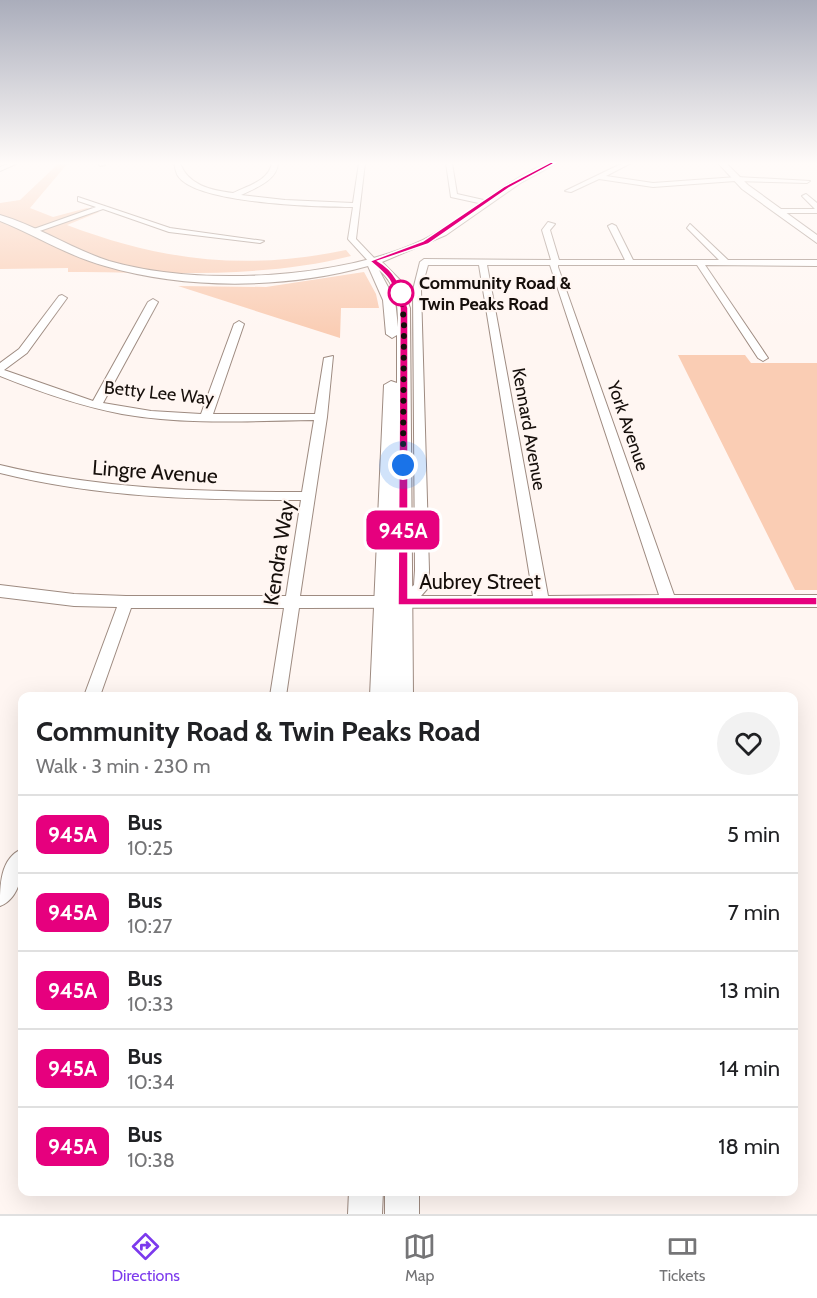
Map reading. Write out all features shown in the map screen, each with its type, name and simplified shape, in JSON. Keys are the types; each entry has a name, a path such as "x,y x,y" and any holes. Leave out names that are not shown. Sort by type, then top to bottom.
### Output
{"main road":[{"path":"4,220 108,264 178,276 271,277 305,274 373,261 426,243 460,220"},
{"path":"789,220 817,240"},
{"path":"373,261 373,271 389,300 393,325 393,602 402,692"},
{"path":"382,692 393,602"},
{"path":"365,1214 366,1196"},
{"path":"402,1196 402,1214"}],"street":[{"path":"34,232 68,220"},
{"path":"139,220 169,230 260,241"},
{"path":"354,220 352,239 373,261"},
{"name":"York Avenue","path":"551,224 546,230 554,262 669,602"},
{"path":"612,226 630,262"},
{"path":"690,226 725,262"},
{"path":"393,602 421,588 417,290 424,261 817,263"},
{"name":"Kennard Avenue","path":"483,262 484,284 542,603"},
{"path":"699,262 763,358"},
{"path":"0,370 23,351 62,298"},
{"path":"96,405 153,302"},
{"path":"206,417 239,324"},
{"name":"Kendra Way","path":"279,692 329,358"},
{"name":"Betty Lee Way","path":"0,370 51,392 96,405 166,415 321,417"},
{"name":"Lingre Avenue","path":"0,469 28,477 116,493 309,496"},
{"name":"Aubrey Street","path":"0,591 74,600 126,602 817,602"},
{"path":"93,692 126,602"},
{"path":"0,896 12,866"}],"shaded area":[{"path":"0,220 80,220 67,225 137,247 205,259 274,260 346,250 351,256 285,268 218,273 68,272 68,268 0,269"},
{"path":"364,272 376,294 379,308 341,308 340,338 178,286 266,287"},
{"path":"678,355 745,355 751,363 817,363 817,590 795,590"}],"bus line":[{"name":"945A","path":"462,220 426,243 373,261 387,268 399,286 404,301 402,602 817,602"}],"place":[{"name":"Community Road & Twin Peaks Road","path":"401,293"}],"route":[{"path":"401,293 404,301 403,465"}]}
